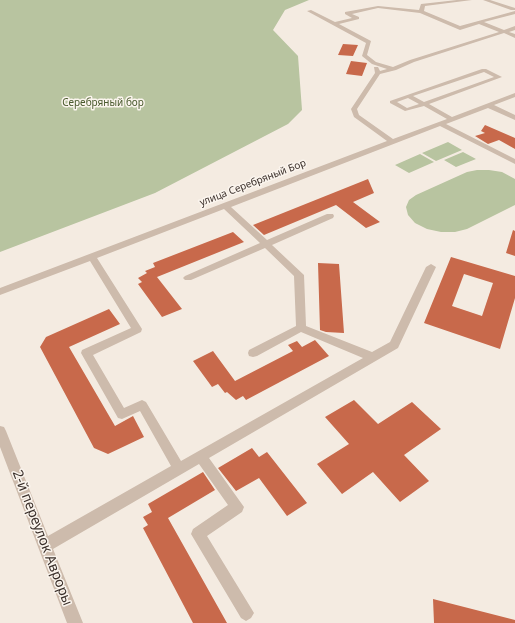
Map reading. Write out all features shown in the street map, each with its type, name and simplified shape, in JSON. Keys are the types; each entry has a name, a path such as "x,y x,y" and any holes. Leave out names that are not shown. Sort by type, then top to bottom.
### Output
{"street":[{"path":"421,12 423,5 470,0"},
{"path":"485,0 515,10"},
{"path":"334,24 357,18 347,13 378,7 421,12 460,28 515,10"},
{"path":"309,12 369,42 364,55 374,63 395,69"},
{"path":"479,22 515,36"},
{"path":"393,142 356,116 354,109 378,73 395,69 412,61 515,28"},
{"path":"374,63 378,73"},
{"path":"484,70 499,76 407,110 392,102 408,96 484,70"},
{"path":"408,96 452,119"},
{"name":"улица Серебряный Бор","path":"0,292 515,96"},
{"path":"488,105 515,118"},
{"path":"441,124 515,162"},
{"path":"225,206 299,275 301,328"},
{"path":"188,278 265,243 330,216"},
{"path":"92,257 137,328 86,353 122,414 142,405 179,469"},
{"path":"44,546 394,345 431,267"},
{"path":"253,353 301,328 373,357"},
{"name":"2-й переулок Авроры","path":"0,431 75,623"},
{"path":"201,456 236,507 198,534 246,613"}],"green space":[{"name":"Серебряный бор","path":"0,0 309,0 285,10 273,30 298,56 302,110 288,124 155,193 0,252"},
{"path":"448,142 462,150 436,161 422,153"},
{"path":"463,152 476,159 456,167 444,160"},
{"path":"420,154 434,162 409,173 395,165"},
{"path":"477,170 502,172 515,179 515,205 467,229 455,232 441,232 427,229 415,223 408,215 406,207 409,200 416,195 467,172"}],"building":[{"path":"343,44 358,45 353,56 338,55"},
{"path":"351,61 367,63 362,76 346,74"},
{"path":"485,125 515,138 515,149 499,140 488,144 475,136 485,133 481,131"},
{"path":"368,179 374,193 353,202 380,222 366,228 336,205 264,235 253,225"},
{"path":"513,230 515,231 515,256 506,253"},
{"path":"233,232 244,242 157,277 182,309 162,317 138,284 142,282 138,278 147,273 145,271 155,267 153,263"},
{"path":"451,257 515,276 515,298 500,349 424,323","holes":["464,274 493,283 482,316 452,306"]},
{"path":"318,263 339,264 344,333 326,332 320,330"},
{"path":"109,309 120,324 69,347 115,426 133,416 144,437 108,454 94,448 40,347 46,337"},
{"path":"315,340 329,356 246,400 243,396 236,400 227,392 225,393 218,384 212,387 193,361 213,351 235,381 293,351 288,345 297,341 302,347"},
{"path":"354,400 378,424 412,402 441,429 404,455 429,481 400,502 373,472 342,494 317,464 349,444 325,417"},
{"path":"252,448 259,457 267,452 307,503 287,516 259,478 236,491 218,468"},
{"path":"203,472 215,490 168,518 227,623 193,623 143,528 148,525 143,517 152,512 148,504"},
{"path":"433,599 515,620 515,623 434,623"}]}
